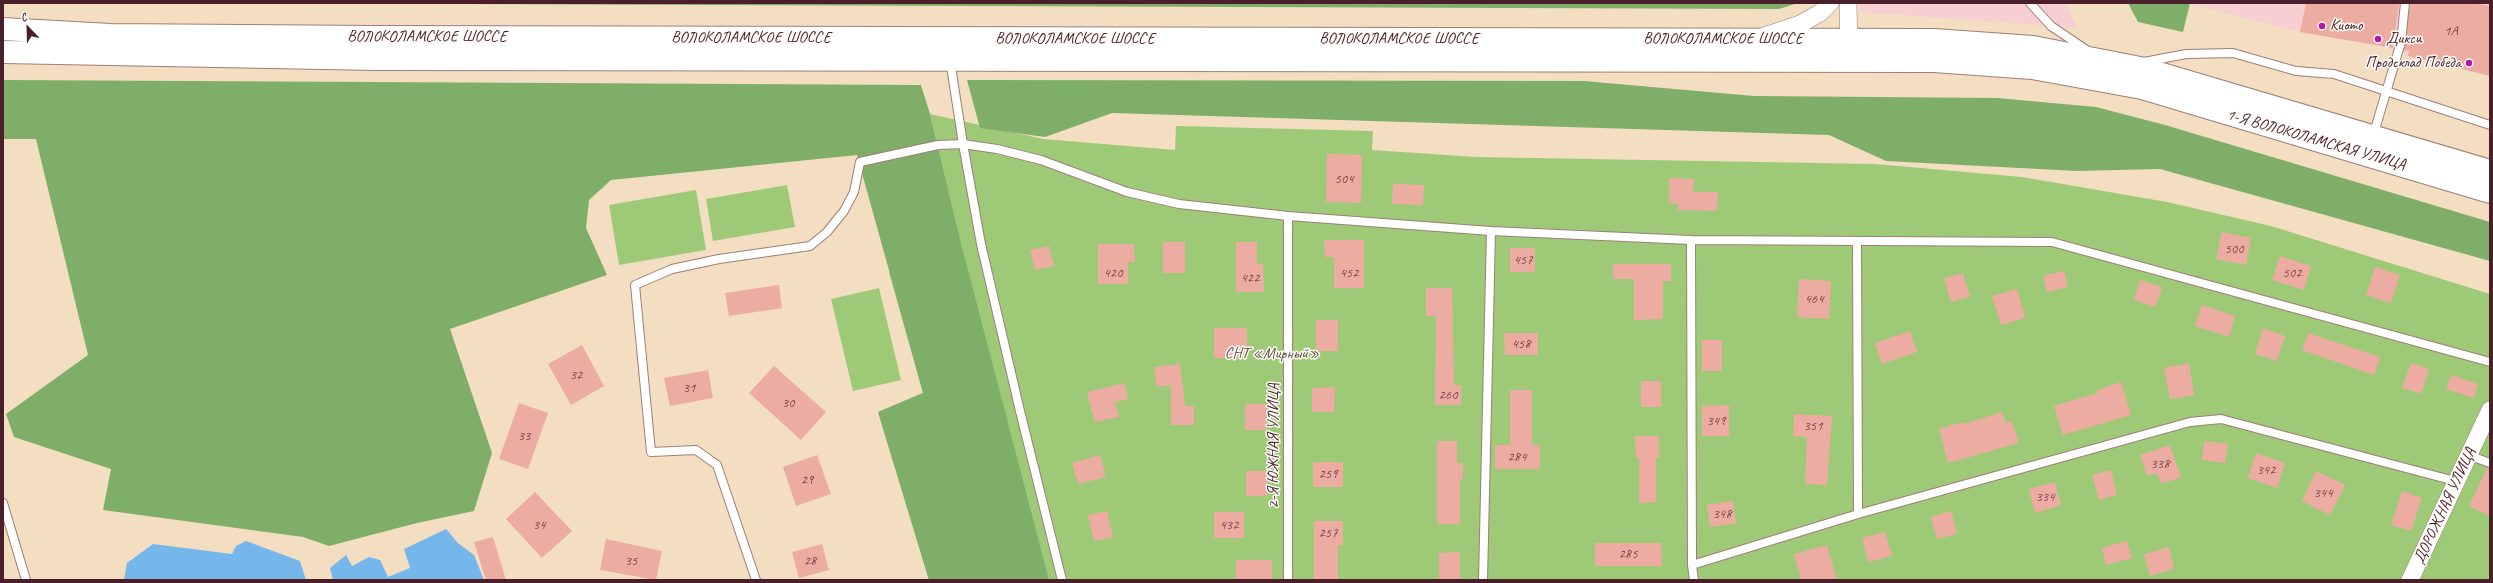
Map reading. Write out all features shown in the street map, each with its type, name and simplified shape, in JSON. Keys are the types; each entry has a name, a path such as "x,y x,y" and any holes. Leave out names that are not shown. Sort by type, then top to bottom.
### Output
{"main road":[{"name":"ВОЛОКОЛАМСКОЕ ШОССЕ","path":"3,29 126,35 950,49 1850,62 1934,61 2139,74"},
{"name":"ВОЛОКОЛАМСКОЕ ШОССЕ","path":"3,52 377,59 950,49 1849,39 1934,40 2032,47 2102,60 2139,74"},
{"name":"1-Я ВОЛОКОЛАМСКАЯ УЛИЦА","path":"2139,74 2373,137 2490,171"},
{"name":"1-Я ВОЛОКОЛАМСКАЯ УЛИЦА","path":"2139,74 2490,192"}],"street":[{"path":"1757,39 1800,24 1820,13 1830,3"},
{"path":"1850,62 1849,39 1852,4"},
{"name":"ДОРОЖНАЯ УЛИЦА","path":"2410,580 2455,481 2490,410"}],"lane":[{"path":"2030,3 2051,26 2102,60"},
{"path":"2373,137 2401,42 2406,3"},
{"path":"950,49 962,144 981,244 1009,366 1062,580"},
{"path":"2139,74 2186,54 2233,53 2296,71 2334,74 2490,125"},
{"path":"756,580 717,465 696,450 651,452 635,285 672,269 719,259 810,246 827,232 844,211 854,192 860,162 938,145 962,144 997,149 1041,160 1127,192 1179,204 1288,216 1491,231 1691,240 2052,242 2490,362"},
{"name":"2-Я ЮЖНАЯ УЛИЦА","path":"1288,216 1288,580"},
{"path":"1483,580 1491,231"},
{"path":"1691,240 1692,564 1694,580"},
{"path":"1857,241 1858,514"},
{"path":"1692,564 1858,514 2190,422 2221,419 2455,481"},
{"path":"2468,455 2490,463"},
{"path":"3,503 26,580"}],"shaded area":[{"path":"1859,3 2065,3 2078,28 1860,12"},
{"path":"2188,3 2490,3 2490,76 2408,56 2388,48 2300,32"}],"green space":[{"path":"184,3 1798,3 1779,9"},
{"path":"2128,3 2190,3 2183,32 2138,22"},
{"path":"3,80 921,85 930,114 963,251 1049,580 929,580 878,412 923,393 857,155 611,180 589,200 586,228 607,275 450,329 492,453 474,511 417,523 329,546 303,537 103,510 111,469 14,437 6,414 88,355 36,139 3,139"},
{"path":"967,80 1584,81 1754,96 1997,98 2096,107 2165,125 2490,222 2490,261 2160,169 2077,171 1886,161 1829,135 1112,113 1045,137 980,128"},
{"name":"СНТ «Мирный»","path":"930,114 1043,139 1175,150 1176,126 1373,131 1372,150 1476,157 1875,164 2022,177 2167,202 2271,226 2490,294 2490,580 929,580 878,412 923,393 889,272 963,251"},
{"path":"787,185 795,227 713,241 706,199"},
{"path":"696,190 706,250 619,265 609,205"},
{"path":"879,288 901,380 853,391 831,299"}],"water":[{"path":"446,529 458,543 474,555 484,580 333,580 330,568 346,555 352,566 369,557 380,560 388,577 410,568 404,549"},
{"path":"246,541 300,561 306,580 124,580 127,563 153,544 232,554 236,546"}],"building":[{"path":"2306,3 2399,3 2393,48 2300,32"},
{"path":"2410,3 2471,3 2490,6 2490,76 2408,56 2409,51 2404,50"},
{"path":"1327,154 1362,155 1361,203 1326,202"},
{"path":"1669,178 1694,179 1693,192 1718,192 1717,211 1678,210 1678,204 1669,203"},
{"path":"1393,184 1424,185 1423,205 1392,204"},
{"path":"2222,232 2251,238 2246,265 2216,259"},
{"path":"1324,240 1364,240 1364,288 1334,288 1334,257 1325,257"},
{"path":"1163,242 1185,242 1185,273 1163,273"},
{"path":"1236,242 1257,242 1257,264 1263,264 1264,292 1236,292"},
{"path":"1098,244 1134,244 1135,262 1128,262 1128,284 1098,284"},
{"path":"1049,246 1054,266 1035,270 1030,250"},
{"path":"1510,248 1535,248 1535,272 1510,272"},
{"path":"2280,256 2311,266 2304,290 2272,280"},
{"path":"1613,264 1671,264 1671,281 1663,281 1663,319 1634,320 1634,279 1613,279"},
{"path":"2375,267 2400,275 2391,303 2366,295"},
{"path":"2064,271 2068,287 2047,292 2043,276"},
{"path":"1963,273 1970,297 1951,302 1944,278"},
{"path":"1799,279 1831,281 1829,319 1797,317"},
{"path":"2140,280 2162,287 2155,307 2134,300"},
{"path":"779,285 782,308 729,316 725,293"},
{"path":"1426,288 1452,288 1454,385 1461,385 1461,405 1435,405 1436,316 1426,316"},
{"path":"2017,289 2025,318 2001,325 1992,296"},
{"path":"2202,305 2235,316 2229,337 2195,326"},
{"path":"1316,320 1338,320 1338,351 1316,351"},
{"path":"1214,328 1247,328 1247,358 1214,358"},
{"path":"2263,328 2285,336 2277,361 2255,354"},
{"path":"1910,331 1917,352 1882,364 1875,343"},
{"path":"1504,333 1538,333 1538,355 1505,355"},
{"path":"2308,333 2380,357 2374,375 2302,350"},
{"path":"1702,340 1722,340 1722,371 1702,371"},
{"path":"582,345 604,386 571,405 548,364"},
{"path":"2189,363 2194,395 2170,399 2164,368"},
{"path":"2411,363 2429,369 2421,394 2402,388"},
{"path":"1180,364 1185,406 1194,406 1194,425 1171,425 1171,385 1157,387 1154,367"},
{"path":"774,366 826,412 801,440 749,393"},
{"path":"708,370 713,398 670,406 664,378"},
{"path":"2451,375 2478,384 2474,398 2446,389"},
{"path":"1641,381 1661,381 1661,407 1641,407"},
{"path":"2121,382 2131,415 2063,435 2054,406 2098,393 2097,390"},
{"path":"1124,383 1128,399 1115,402 1119,417 1095,422 1087,392"},
{"path":"1335,387 1334,412 1312,412 1312,388"},
{"path":"1510,390 1532,390 1532,445 1540,445 1540,469 1495,469 1495,445 1510,445"},
{"path":"519,403 548,413 528,469 499,459"},
{"path":"1245,404 1266,404 1266,430 1245,430"},
{"path":"1729,405 1729,436 1702,436 1702,406"},
{"path":"2002,412 2006,423 2012,421 2019,443 1948,463 1939,429 1963,422 1964,424"},
{"path":"1794,414 1832,416 1827,485 1805,484 1807,437 1793,436"},
{"path":"1635,436 1659,436 1659,458 1656,458 1656,502 1639,503 1639,458 1636,458"},
{"path":"1437,441 1457,441 1457,463 1463,463 1463,479 1460,479 1460,524 1437,524"},
{"path":"2204,441 2228,444 2225,463 2202,460"},
{"path":"2170,445 2181,477 2161,484 2157,473 2147,476 2140,455"},
{"path":"2256,453 2285,463 2277,488 2248,478"},
{"path":"817,455 831,494 796,506 783,467"},
{"path":"1100,455 1106,477 1078,484 1072,463"},
{"path":"1313,462 1343,462 1343,487 1313,487"},
{"path":"2487,468 2490,468 2490,516 2469,506"},
{"path":"2111,470 2117,495 2099,500 2092,475"},
{"path":"1246,471 1267,471 1267,496 1246,496"},
{"path":"2316,471 2345,485 2330,515 2302,501"},
{"path":"2055,482 2061,505 2035,513 2029,489"},
{"path":"2402,491 2422,498 2411,531 2391,525"},
{"path":"535,492 572,531 542,558 506,519"},
{"path":"1733,501 1736,523 1710,527 1707,505"},
{"path":"1107,511 1113,537 1094,541 1088,515"},
{"path":"1951,511 1957,534 1937,539 1931,517"},
{"path":"1214,512 1244,512 1244,538 1214,538"},
{"path":"1314,521 1343,521 1343,545 1338,545 1338,580 1314,580"},
{"path":"1885,532 1892,556 1868,562 1862,538"},
{"path":"493,537 506,580 486,580 474,542"},
{"path":"606,539 662,551 656,580 600,570"},
{"path":"2127,541 2132,558 2106,565 2102,548"},
{"path":"1595,543 1661,543 1662,566 1595,566"},
{"path":"822,544 829,570 799,578 792,552"},
{"path":"1827,545 1837,580 1801,580 1794,554"},
{"path":"2169,547 2174,569 2150,576 2144,554"},
{"path":"1460,552 1460,580 1439,580 1439,553"},
{"path":"1236,560 1272,560 1272,580 1236,580"}],"place":[{"name":"Киото","path":"2322,26"},
{"name":"Дикси","path":"2378,39"},
{"name":"Продсклад Победа","path":"2469,63"}]}
